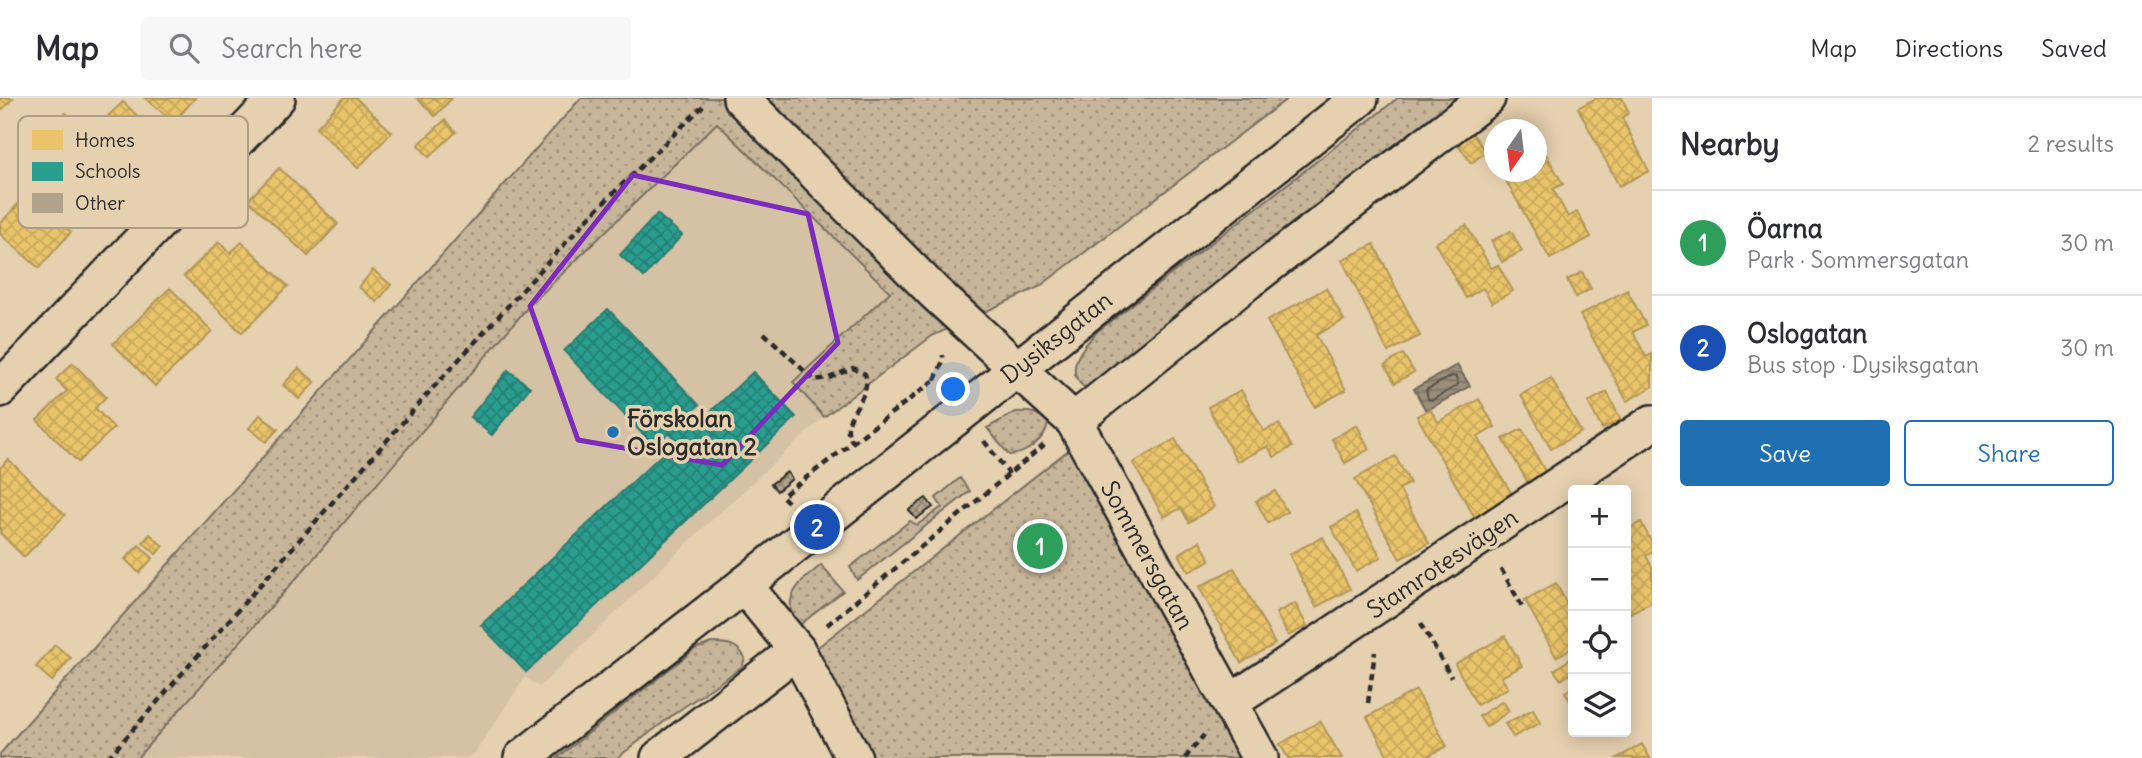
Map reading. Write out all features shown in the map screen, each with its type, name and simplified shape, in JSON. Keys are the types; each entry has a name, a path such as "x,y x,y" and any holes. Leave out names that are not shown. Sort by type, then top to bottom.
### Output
{"street":[{"path":"248,128 277,98"},
{"name":"Sommersgatan","path":"740,98 1015,369 1074,421 1260,758"},
{"name":"Dysiksgatan","path":"522,758 1360,98"},
{"path":"1074,421 1248,281 1487,98"},
{"path":"0,389 153,228"},
{"name":"Stamrotesvägen","path":"1231,702 1652,423"},
{"path":"744,585 797,650 854,758"},
{"path":"659,758 797,650"}],"path":[{"path":"108,758 441,379 593,213 711,98"},
{"path":"764,333 814,380 829,378 853,368 865,374 867,388 848,425 848,436 853,442"},
{"path":"797,650 1074,421"},
{"path":"1403,588 1451,677"},
{"path":"1368,703 1375,651"}],"highlighted area":[{"path":"633,175 808,214 838,343 722,465 578,440 530,306"}],"shaded area":[{"path":"581,98 1288,98 1039,287 932,336 824,417 793,382 890,292 717,123 527,308 302,572 137,758 0,758 0,754"},
{"path":"1398,98 1457,98 1094,386 1084,387 1075,373 1075,366 1082,350 1098,331"},
{"name":"Förskolan Oslogatan 2","path":"718,122 891,292 793,382 824,417 701,530 539,687 525,677 475,753 468,758 137,758 302,572 527,308"},
{"path":"1016,412 1034,413 1048,423 1043,435 1034,445 1009,455 987,428"},
{"path":"1080,441 1245,758 871,758 813,651"},
{"path":"960,478 970,491 857,580 850,567 910,521 917,525 942,507 936,498"},
{"path":"821,565 843,591 797,627 790,607 791,599 799,585"},
{"path":"711,643 727,644 739,649 745,658 742,667 617,758 557,758 695,649"}],"water":[{"path":"1457,365 1470,386 1426,411 1414,389"}],"building: Homes":[{"path":"0,98 13,98 0,112"},
{"path":"145,98 195,98 179,116 167,116"},
{"path":"344,98 356,98 392,132 358,168 316,128"},
{"path":"417,98 452,98 435,116"},
{"path":"1596,98 1622,98 1629,113 1622,118 1649,171 1619,186 1578,108"},
{"path":"123,102 138,116 108,116"},
{"path":"445,120 456,132 429,157 418,145"},
{"path":"1470,130 1484,149 1484,153 1471,163 1455,140"},
{"path":"1547,156 1563,184 1553,189 1568,217 1577,212 1591,237 1550,259 1507,182 1547,182"},
{"path":"279,168 338,224 308,256 248,200"},
{"path":"18,204 18,228 67,228 71,232 39,268 0,234 0,224"},
{"path":"1466,225 1491,268 1498,265 1513,291 1492,303 1483,288 1466,298 1435,243"},
{"path":"1511,231 1522,251 1502,262 1491,241"},
{"path":"219,242 230,253 242,242 288,286 242,333 184,276"},
{"path":"1374,244 1420,336 1388,352 1342,260"},
{"path":"373,270 391,285 377,302 359,287"},
{"path":"1582,272 1591,289 1576,297 1567,280"},
{"path":"170,288 212,331 155,386 113,344"},
{"path":"1326,288 1344,320 1316,335 1346,390 1315,407 1267,321"},
{"path":"1627,290 1646,325 1633,332 1646,357 1652,354 1652,387 1627,401 1580,315"},
{"path":"1403,354 1414,372 1395,383 1385,365"},
{"path":"73,363 106,397 95,408 114,428 78,462 37,420 67,391 56,379"},
{"path":"299,368 315,382 299,399 283,385"},
{"path":"1551,378 1581,432 1551,449 1521,395"},
{"path":"1241,390 1264,431 1279,424 1292,447 1274,457 1268,446 1237,462 1208,407"},
{"path":"1607,392 1621,420 1602,429 1588,402"},
{"path":"1479,399 1495,427 1478,437 1513,496 1475,518 1417,416 1430,409 1438,422"},
{"path":"260,415 278,429 266,442 249,428"},
{"path":"1357,425 1369,449 1345,463 1332,439"},
{"path":"1522,429 1546,473 1528,483 1503,439"},
{"path":"1175,439 1214,507 1189,522 1181,508 1164,517 1133,463"},
{"path":"1395,456 1410,483 1399,489 1429,543 1400,559 1355,479"},
{"path":"8,459 65,515 24,557 0,533 0,468"},
{"path":"1275,491 1287,512 1268,523 1256,501"},
{"path":"1356,513 1381,557 1356,571 1331,527"},
{"path":"1641,522 1652,543 1652,552 1646,556 1652,567 1652,602 1631,612 1631,548 1631,527"},
{"path":"150,534 163,546 156,554 143,542"},
{"path":"1323,537 1350,589 1316,607 1289,554"},
{"path":"1200,541 1210,560 1189,572 1179,554"},
{"path":"139,545 153,558 139,573 125,559"},
{"path":"1234,568 1275,644 1241,663 1199,587"},
{"path":"1556,583 1568,606 1568,651 1556,657 1525,600"},
{"path":"1295,603 1307,626 1288,636 1276,613"},
{"path":"1505,636 1522,666 1501,677 1508,688 1477,705 1455,664"},
{"path":"55,645 71,658 52,681 36,667"},
{"path":"1568,661 1568,675 1561,680 1554,670"},
{"path":"1416,690 1447,746 1424,758 1389,758 1367,717"},
{"path":"1503,701 1509,711 1486,727 1479,716"},
{"path":"1533,709 1540,723 1513,737 1505,724"},
{"path":"1320,721 1342,758 1288,758 1280,744"},
{"path":"1642,744 1650,758 1617,758"}],"building: Schools":[{"path":"657,214 682,235 644,277 620,255"},
{"path":"608,309 699,405 685,418 694,427 753,372 796,417 526,672 481,625 676,441 669,433 654,446 564,351"},
{"path":"508,370 530,387 492,435 470,417"}],"building: Other":[{"path":"787,472 792,479 777,491 771,484"},
{"path":"926,498 933,507 916,519 909,510"}],"place":[{"name":"Förskolan Oslogatan 2","path":"613,432"},
{"name":"Oslogatan","path":"817,527"},
{"name":"Öarna","path":"1040,546"}]}
